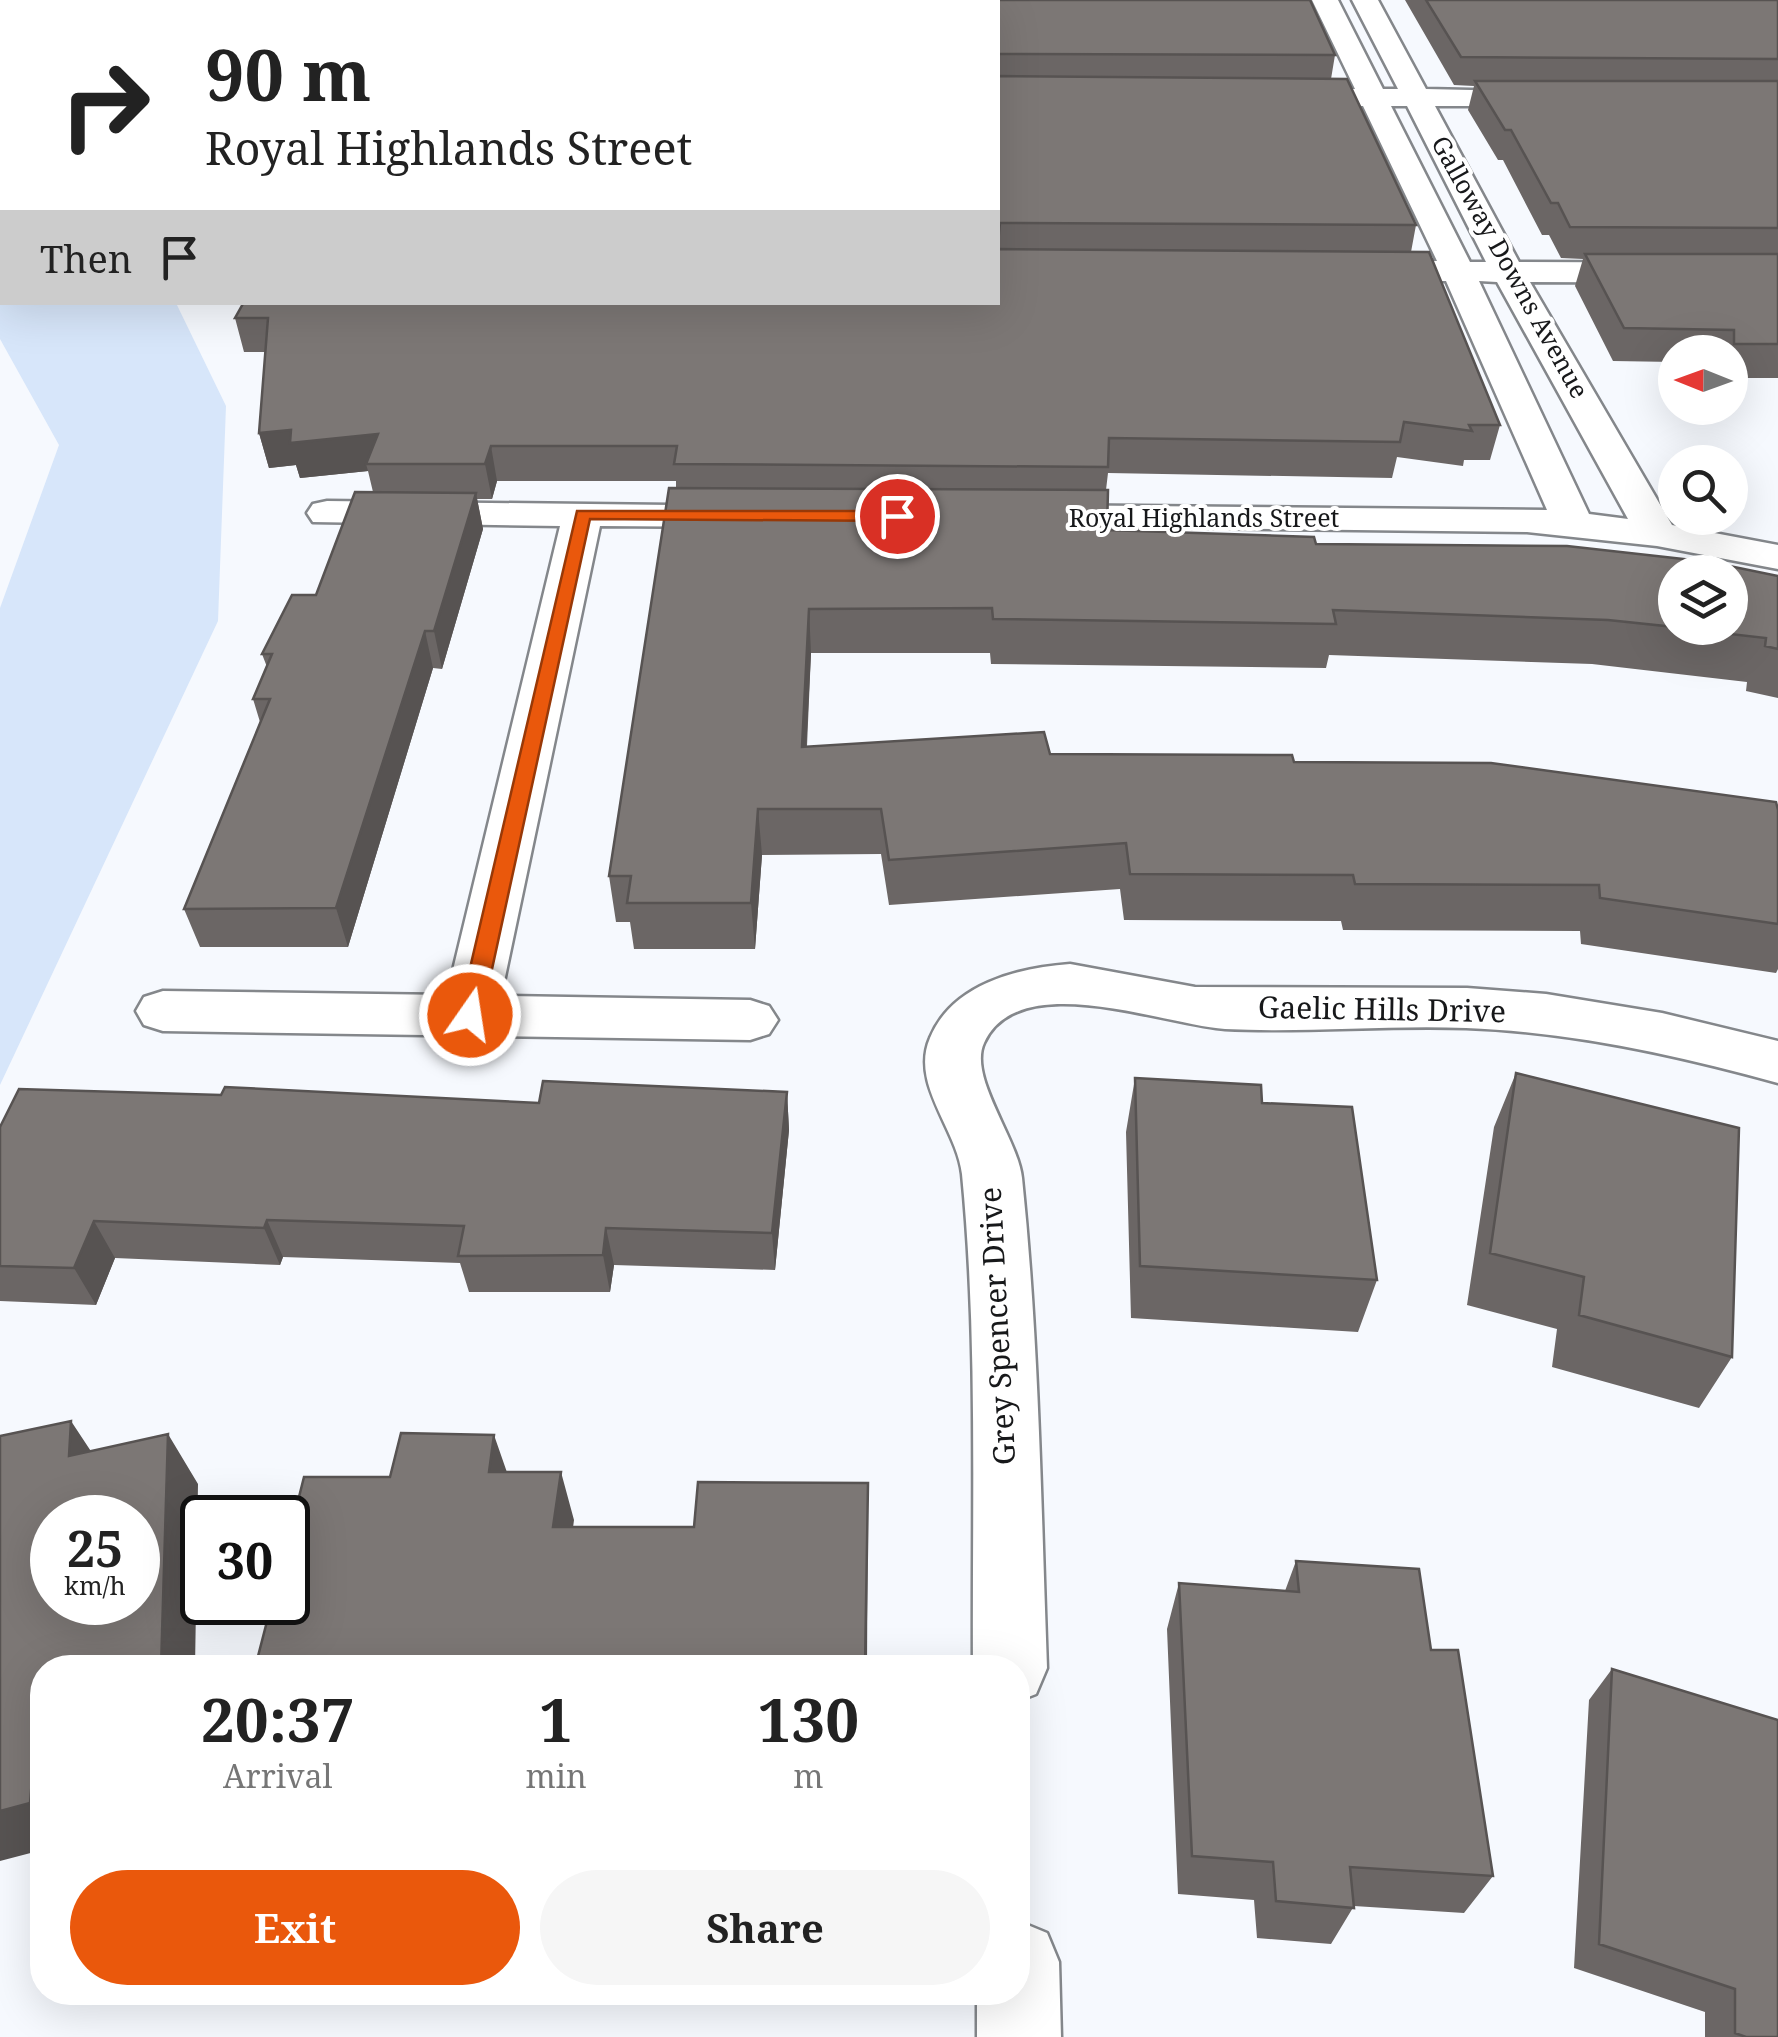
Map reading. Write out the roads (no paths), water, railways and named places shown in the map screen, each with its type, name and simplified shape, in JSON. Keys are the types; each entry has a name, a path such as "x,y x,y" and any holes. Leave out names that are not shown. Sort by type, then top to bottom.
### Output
{"street":[{"name":"Galloway Downs Avenue","path":"1325,0 1458,272 1572,524"},
{"name":"Galloway Downs Avenue","path":"1365,0 1508,272 1657,534"},
{"path":"1255,97 1569,98"},
{"path":"1324,271 1778,273"},
{"path":"327,513 779,515"},
{"path":"470,1015 583,514"},
{"name":"Royal Highlands Street","path":"995,517 1572,524 1657,534 1778,558"},
{"name":"Gaelic Hills Drive","path":"986,1005 1072,982 1196,1007 1469,1008 1684,1036 1778,1062"},
{"name":"Grey Spencer Drive","path":"986,1005 958,1036 952,1060 958,1091 978,1122 991,1166 1003,1387 1010,1655"},
{"path":"163,1011 750,1020"},
{"path":"1019,2005 1020,2037"}]}
